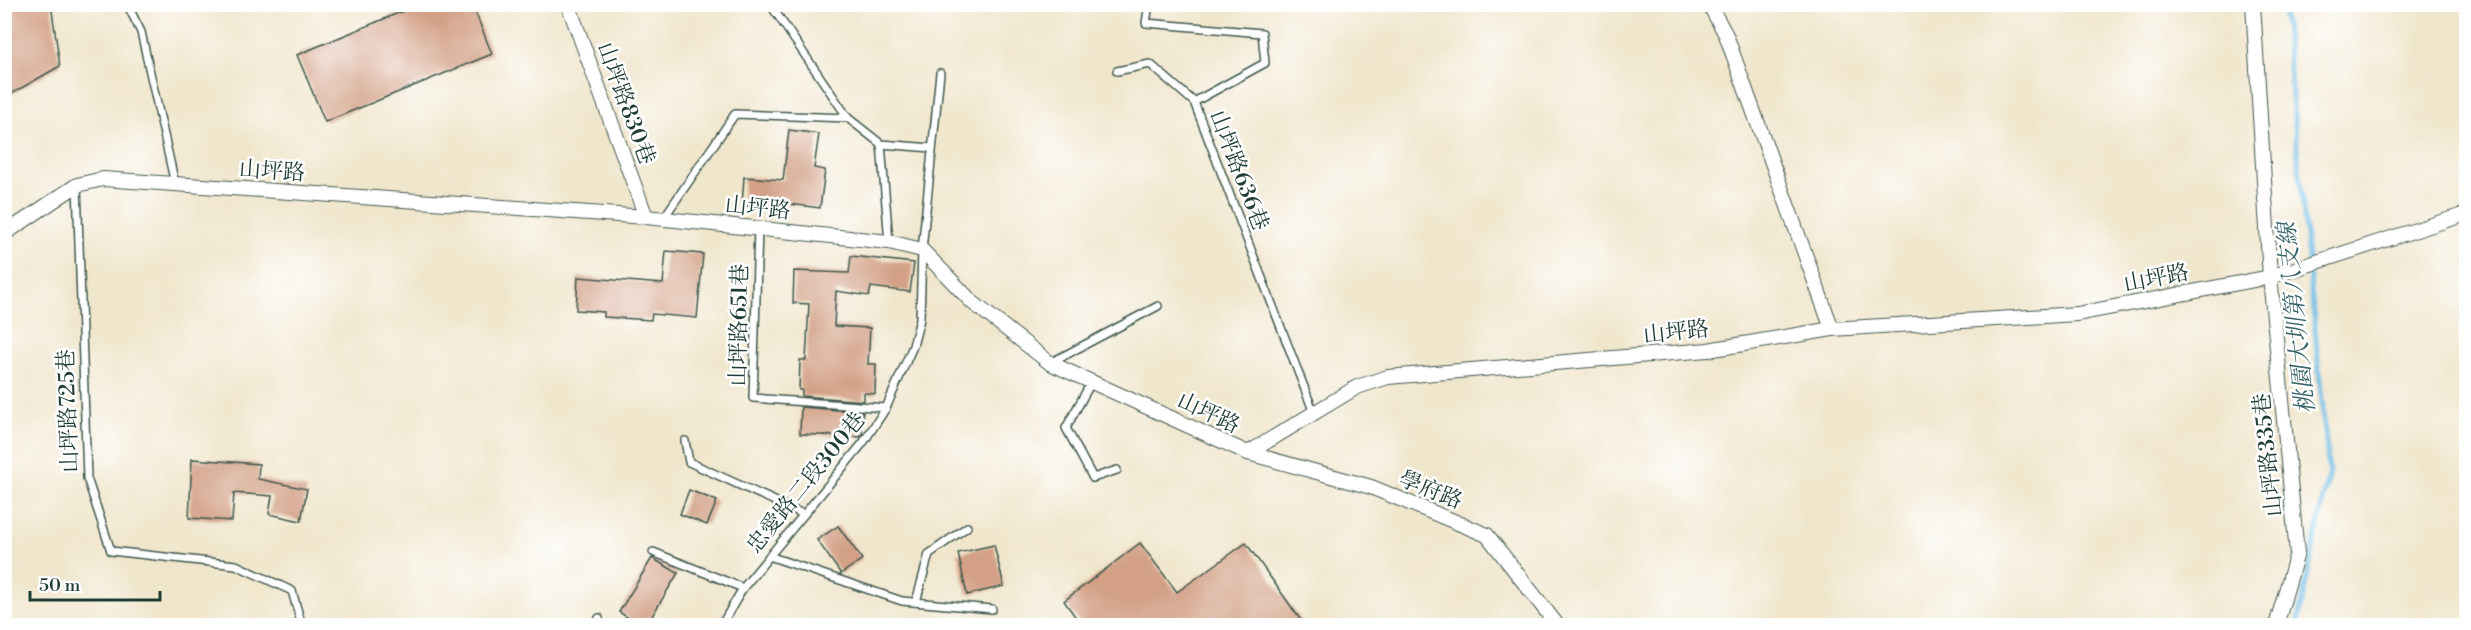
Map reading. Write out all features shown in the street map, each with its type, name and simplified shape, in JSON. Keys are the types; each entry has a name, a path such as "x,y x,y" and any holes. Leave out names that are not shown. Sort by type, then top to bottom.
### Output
{"street":[{"name":"山坪路830巷","path":"567,4 646,217"},
{"path":"1709,4 1726,35 1832,329"},
{"name":"山坪路335巷","path":"2253,4 2270,277 2297,553 2276,626"},
{"name":"山坪路","path":"4,234 77,185 103,179 646,217 889,242 922,250 972,302 1050,363 1248,453 1357,387 1388,377 1708,350 1832,329 2077,314 2270,277 2466,214"},
{"name":"學府路","path":"1248,453 1371,488 1486,535 1558,626"}],"lane":[{"path":"127,4 141,32 175,184"},
{"path":"770,4 848,118 881,144 932,148"},
{"name":"山坪路636巷","path":"1149,4 1146,23 1263,33 1265,63 1194,102 1314,413"},
{"path":"1117,71 1150,64 1194,102"},
{"name":"忠愛路二段300巷","path":"721,626 743,588 863,443 886,408 913,345 920,319 922,250 940,73"},
{"path":"663,219 735,114 848,118"},
{"path":"881,144 889,242"},
{"name":"山坪路725巷","path":"77,185 87,478 111,551 236,565 292,591 302,626"},
{"name":"山坪路651巷","path":"758,229 753,398 886,408"},
{"path":"1050,363 1158,306"},
{"path":"1092,381 1066,428 1092,478 1117,470"},
{"path":"685,441 689,462 803,514"},
{"path":"916,602 929,554 967,527"},
{"path":"653,552 743,588"},
{"path":"769,556 902,601 992,609"}],"building":[{"path":"4,4 51,4 60,66 4,98"},
{"path":"420,4 472,4 492,54 325,122 297,55"},
{"path":"789,130 819,134 814,168 825,170 820,208 782,203 782,209 742,205 744,177 783,180"},
{"path":"666,251 703,254 697,318 652,314 651,320 604,317 604,312 576,310 578,277 663,284"},
{"path":"851,256 914,263 910,292 871,287 869,296 836,291 834,326 870,328 868,364 876,364 875,394 864,393 864,401 802,396 802,390 799,390 800,360 806,360 809,304 793,303 794,271 849,273"},
{"path":"801,407 863,412 862,434 860,437 800,434"},
{"path":"192,459 259,464 258,479 307,489 301,521 269,514 272,496 234,493 232,521 189,518"},
{"path":"689,490 717,501 707,525 680,514"},
{"path":"838,526 862,559 841,574 817,540"},
{"path":"1140,543 1177,592 1246,543 1305,626 1082,626 1064,601"},
{"path":"994,545 1004,586 967,595 958,553"},
{"path":"652,558 678,573 646,626 641,626 619,612"}],"waterway":[{"name":"桃園大圳第八支線","path":"2283,4 2329,472 2297,626"}]}
